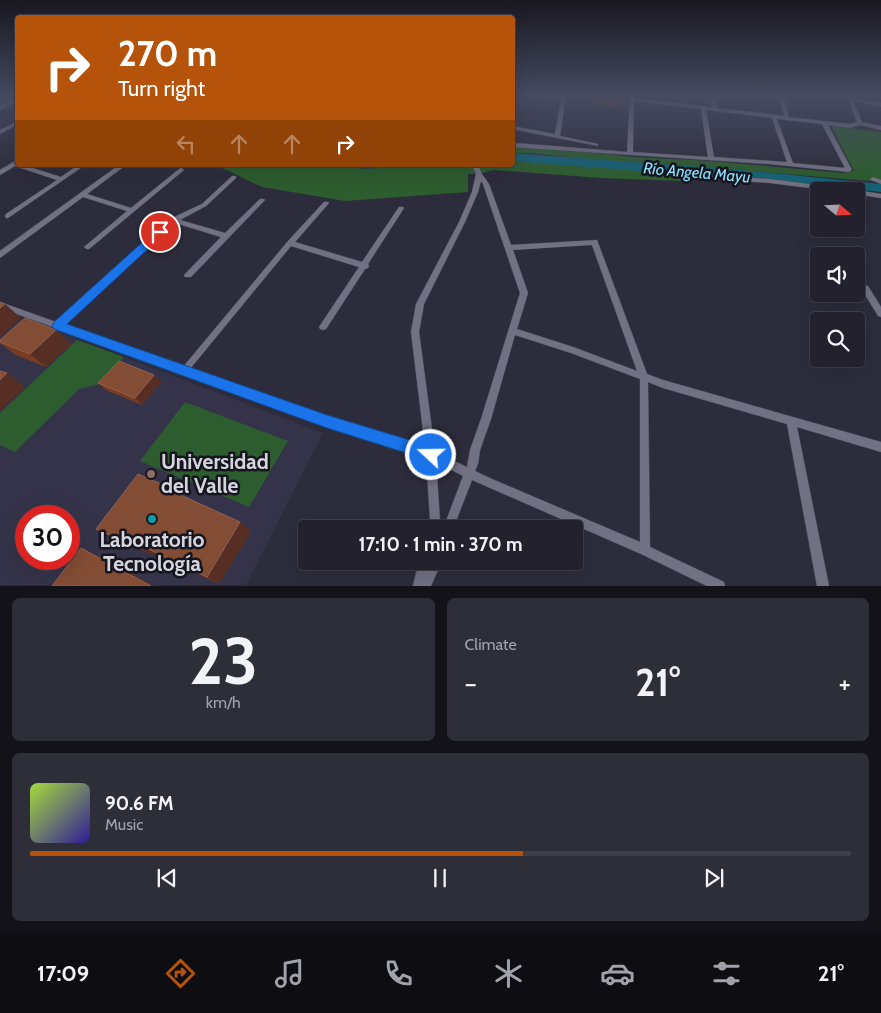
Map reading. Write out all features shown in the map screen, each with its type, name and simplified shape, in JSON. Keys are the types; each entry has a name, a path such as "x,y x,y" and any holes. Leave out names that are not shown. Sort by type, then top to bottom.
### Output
{"street":[{"path":"557,136 559,122"},
{"path":"630,153 631,122"},
{"path":"705,122 711,159"},
{"path":"776,122 791,164"},
{"path":"819,122 850,126 860,123 881,128"},
{"path":"515,145 579,148 849,170 824,123"},
{"path":"0,132 15,124"},
{"path":"515,128 630,153"},
{"path":"0,173 15,164"},
{"path":"27,167 61,179"},
{"path":"8,216 79,167"},
{"path":"0,254 120,167"},
{"path":"451,520 469,474 524,293 486,184 475,167"},
{"path":"87,247 181,170"},
{"path":"435,520 431,455 414,332 420,304 462,222 475,192 479,174"},
{"path":"684,176 770,181 810,186"},
{"path":"58,326 174,220 204,205 234,177"},
{"path":"873,179 881,182"},
{"path":"865,193 881,196"},
{"path":"82,195 132,210"},
{"path":"188,275 262,200"},
{"path":"184,371 326,203"},
{"path":"323,327 365,266 401,208"},
{"path":"174,220 226,236"},
{"path":"508,248 595,242 644,377 645,550"},
{"path":"290,244 365,266"},
{"path":"865,288 881,314"},
{"path":"0,305 327,422 426,452 469,474 645,550 720,586"},
{"path":"513,331 644,377 881,447"},
{"path":"791,421 823,586"},
{"path":"419,586 423,570"},
{"path":"425,586 433,570"}],"shaded area":[{"name":"Universidad del Valle","path":"0,310 323,433 246,585 0,585"}],"green space":[{"path":"831,126 881,132 881,182 515,153 515,147 562,149 633,157 710,161 844,173 854,171"},
{"path":"515,160 602,167 664,169 684,172 683,181 600,178 493,170 479,174 468,174 468,192 345,201 262,187 220,167 348,167 367,169 391,167 515,167"},
{"path":"77,340 124,357 100,384 79,389 15,452 0,445 0,413"},
{"path":"185,402 288,441 249,507 140,461"}],"building":[{"path":"25,318 56,330 30,354 0,342"},
{"path":"119,361 154,375 135,398 98,383"},
{"path":"0,371 7,373 0,380"},
{"path":"138,474 240,522 207,577 138,544 136,547 96,529"},
{"path":"81,548 151,586 52,586 64,570 80,570"}],"waterway":[{"name":"Río Angela Mayu","path":"515,157 881,188"}],"place":[{"name":"Universidad del Valle","path":"151,474"},
{"name":"Laboratorio Tecnología","path":"152,519"}],"route":[{"path":"160,232 58,326 327,422 431,455"}]}
